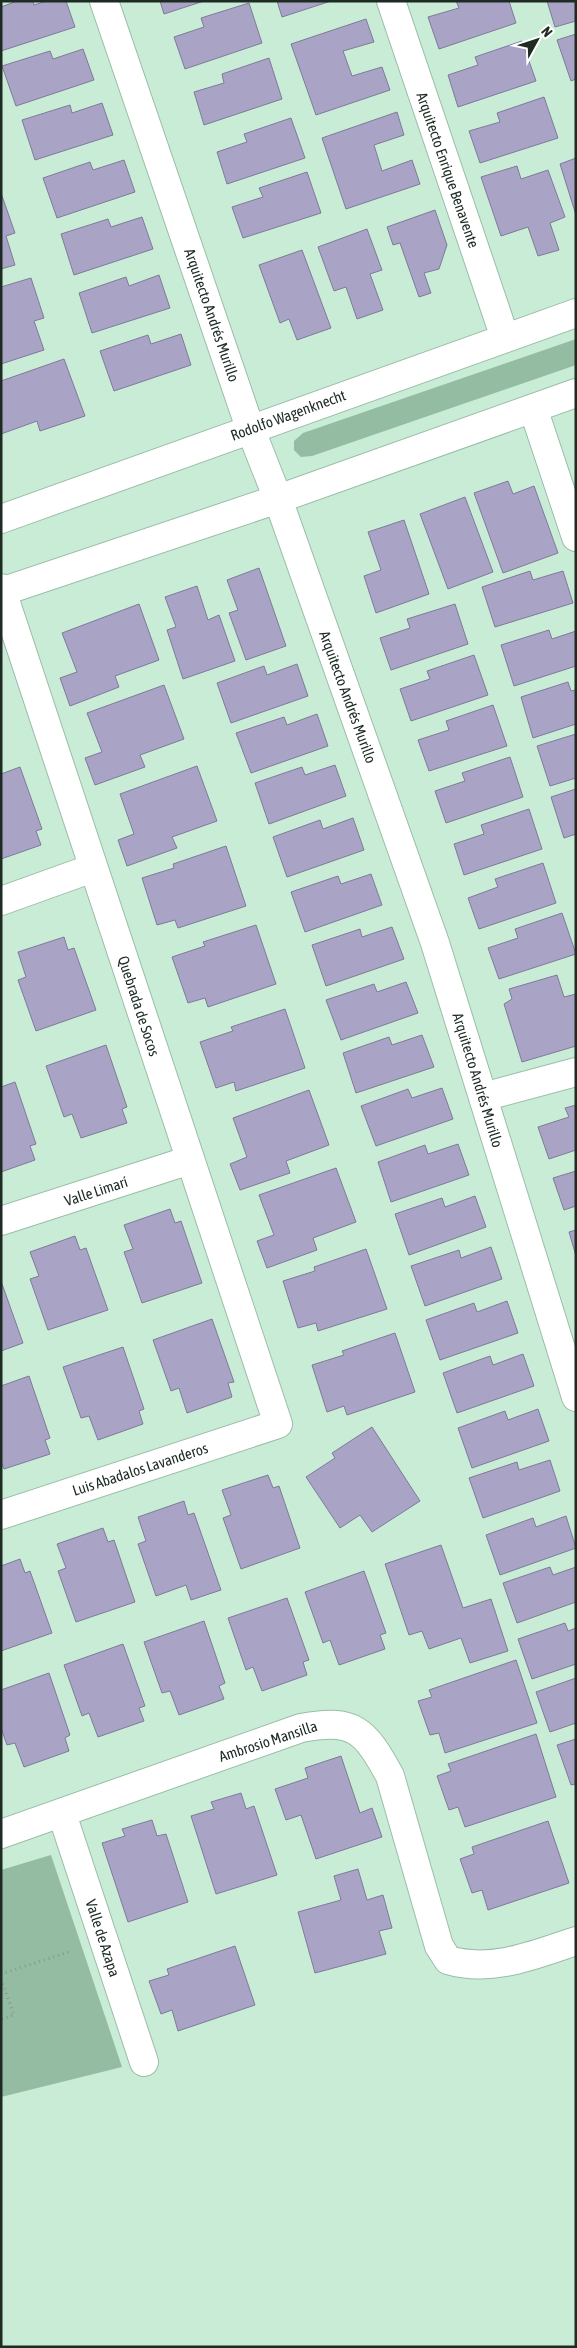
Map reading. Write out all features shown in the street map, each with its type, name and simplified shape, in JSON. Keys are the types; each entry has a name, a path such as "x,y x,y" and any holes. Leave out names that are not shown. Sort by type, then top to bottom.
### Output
{"street":[{"name":"Arquitecto Andrés Murillo","path":"104,1 250,428 278,499 435,943 576,1397"},
{"name":"Arquitecto Enrique Benavente","path":"391,1 505,338"},
{"name":"Rodolfo Wagenknecht","path":"1,519 250,428 576,313"},
{"path":"2,591 278,499 576,393"},
{"path":"533,408 576,537"},
{"name":"Quebrada de Socos","path":"2,591 278,1424"},
{"path":"1,901 93,868"},
{"path":"483,1098 576,1072"},
{"name":"Valle Limarí","path":"1,1221 190,1160"},
{"name":"Luis Abadalos Lavanderos","path":"1,1515 278,1424"},
{"name":"Ambrosio Mansilla","path":"1,1834 301,1728 325,1723 344,1725 361,1734 376,1751 390,1776 439,1946 448,1960 465,1965 507,1963 576,1941"},
{"name":"Valle de Azapa","path":"62,1814 144,2062"}],"path":[{"path":"1,1974 104,1941"},
{"path":"1,1979 14,2015 1,2020"}],"green space":[{"path":"576,339 576,365 312,456 301,457 294,450 294,441 303,433"},
{"path":"51,1855 122,2067 1,2097 1,1870"}],"building":[{"path":"17,1 33,1 34,5 47,1 66,1 75,27 1,51 1,7"},
{"path":"160,1 204,1 164,14"},
{"path":"277,1 331,1 282,17"},
{"path":"456,1 509,1 516,23 439,49 428,17 459,8"},
{"path":"547,1 576,1 576,21 555,27"},
{"path":"249,3 262,43 185,69 174,37 204,27 201,18"},
{"path":"366,19 374,42 343,51 352,76 382,67 390,90 316,115 291,44"},
{"path":"576,34 576,79 571,81 557,40"},
{"path":"522,41 536,81 458,107 448,75 478,65 475,57"},
{"path":"83,49 94,80 16,106 2,66 50,51 53,59"},
{"path":"269,58 282,99 204,125 194,92 224,83 222,74"},
{"path":"544,97 558,138 480,163 469,131 500,122 497,113"},
{"path":"102,103 113,135 35,160 22,120 70,105 72,113"},
{"path":"397,112 404,135 374,145 382,171 412,160 420,184 346,209 322,138"},
{"path":"291,118 305,158 227,184 217,152 247,142 244,134"},
{"path":"576,158 576,215 560,164"},
{"path":"124,160 135,192 57,218 43,178 90,162 93,170"},
{"path":"517,166 521,179 548,170 565,217 550,223 559,250 538,256 528,227 501,236 481,177"},
{"path":"307,172 321,213 243,238 232,207 263,197 259,188"},
{"path":"1,193 15,233 6,236 15,265 1,269"},
{"path":"435,210 447,245 439,269 424,273 431,293 419,297 400,243 393,245 387,227"},
{"path":"142,217 153,249 74,275 61,234 108,219 111,227"},
{"path":"367,229 382,270 370,274 383,310 357,319 346,287 334,291 318,247"},
{"path":"302,250 331,328 297,340 289,319 280,323 259,265"},
{"path":"159,275 170,308 92,333 79,293 126,277 129,286"},
{"path":"31,278 44,318 34,321 44,350 1,364 1,287"},
{"path":"181,334 191,365 114,391 100,351 148,335 151,344"},
{"path":"64,359 85,416 40,431 37,421 1,434 1,381"},
{"path":"508,481 513,494 534,486 558,553 503,573 474,493"},
{"path":"465,497 493,572 448,589 420,514"},
{"path":"404,520 429,594 376,613 364,576 381,570 368,532"},
{"path":"259,568 286,646 246,660 229,613 238,610 227,580"},
{"path":"530,571 533,580 563,571 573,603 495,627 482,587"},
{"path":"197,586 208,620 219,615 235,661 183,679 167,630 176,627 165,597"},
{"path":"139,604 159,660 115,676 119,687 70,706 60,678 77,672 62,633"},
{"path":"455,604 468,644 391,670 380,638 410,628 407,619"},
{"path":"549,630 552,639 576,631 576,666 514,686 501,645"},
{"path":"474,655 488,695 411,721 400,689 430,679 427,671"},
{"path":"297,664 308,696 231,723 217,683 264,666 267,675"},
{"path":"568,682 571,691 576,690 576,724 533,738 521,697"},
{"path":"164,685 184,739 140,755 145,767 95,785 85,758 102,752 87,713"},
{"path":"493,705 507,746 429,771 418,740 449,730 446,721"},
{"path":"317,714 328,746 251,773 236,733 284,717 287,725"},
{"path":"576,734 576,778 550,786 537,746"},
{"path":"510,757 523,797 446,823 435,791 465,781 462,773"},
{"path":"335,765 346,796 269,824 255,783 302,767 305,775"},
{"path":"197,766 217,821 172,837 177,848 127,866 118,840 134,834 120,794"},
{"path":"20,767 42,829 36,831 41,845 1,859 1,774"},
{"path":"576,789 576,834 564,838 551,797"},
{"path":"529,809 542,849 464,875 454,844 484,834 481,825"},
{"path":"353,818 364,850 287,877 273,837 320,820 323,829"},
{"path":"226,846 246,906 178,928 175,920 157,925 142,878 174,868 173,864"},
{"path":"543,863 556,903 479,929 468,898 498,887 495,879"},
{"path":"371,874 382,905 305,932 291,892 338,876 341,884"},
{"path":"562,913 576,954 499,979 488,948 518,938 515,929"},
{"path":"256,925 276,984 208,1007 205,998 188,1003 172,957 205,946 203,942"},
{"path":"392,927 404,959 326,986 312,945 360,929 362,937"},
{"path":"64,937 68,950 74,948 96,1010 36,1031 18,980 26,977 18,952"},
{"path":"557,975 564,997 576,994 576,1046 522,1062 504,1004 512,999 509,989"},
{"path":"406,982 418,1013 341,1040 326,1000 374,984 377,992"},
{"path":"285,1009 305,1068 236,1091 234,1082 216,1088 200,1042 233,1031 231,1027"},
{"path":"422,1035 434,1067 356,1093 343,1053 389,1037 392,1045"},
{"path":"106,1045 127,1107 122,1109 127,1123 81,1138 72,1114 64,1117 46,1066"},
{"path":"15,1082 36,1144 30,1146 35,1160 1,1172 1,1087"},
{"path":"442,1088 453,1119 376,1146 361,1106 408,1089 412,1098"},
{"path":"309,1090 329,1145 286,1161 290,1173 240,1190 230,1164 247,1157 233,1118"},
{"path":"576,1105 576,1150 549,1159 538,1127 569,1117 565,1108"},
{"path":"458,1144 469,1175 391,1202 378,1162 425,1145 428,1154"},
{"path":"336,1168 356,1222 313,1238 317,1250 267,1268 257,1241 274,1235 259,1195"},
{"path":"576,1171 576,1206 564,1210 553,1178"},
{"path":"475,1196 486,1227 409,1255 395,1214 442,1198 445,1207"},
{"path":"170,1209 175,1223 181,1221 202,1283 142,1303 124,1252 133,1249 124,1225"},
{"path":"576,1230 576,1256 569,1232"},
{"path":"75,1236 80,1250 86,1248 108,1310 48,1330 30,1279 39,1276 30,1252"},
{"path":"491,1247 502,1279 425,1306 411,1266 459,1250 461,1258"},
{"path":"366,1249 387,1309 318,1331 316,1323 298,1328 283,1281 315,1271 314,1267"},
{"path":"1,1281 23,1343 1,1351"},
{"path":"507,1301 518,1333 440,1360 426,1320 474,1303 477,1312"},
{"path":"212,1319 234,1382 228,1383 232,1397 187,1413 179,1388 171,1391 153,1340"},
{"path":"395,1333 415,1392 347,1415 344,1406 327,1412 312,1365 344,1355 342,1351"},
{"path":"123,1347 144,1409 139,1411 143,1424 98,1440 89,1416 81,1418 63,1367"},
{"path":"523,1354 534,1386 457,1413 443,1373 490,1356 493,1365"},
{"path":"29,1376 50,1438 45,1440 50,1454 4,1469 1,1462 1,1386"},
{"path":"538,1409 549,1441 472,1468 458,1428 505,1411 508,1420"},
{"path":"372,1427 420,1501 372,1532 360,1515 340,1528 306,1477 335,1458 332,1453"},
{"path":"550,1460 560,1491 483,1518 469,1478 517,1462 519,1470"},
{"path":"268,1475 273,1488 279,1486 300,1548 241,1569 223,1518 231,1515 222,1490"},
{"path":"184,1501 188,1515 194,1513 221,1590 191,1600 186,1585 156,1596 138,1544 146,1541 138,1517"},
{"path":"566,1516 576,1548 500,1575 486,1535 533,1518 536,1527"},
{"path":"103,1528 108,1542 114,1540 135,1602 76,1622 58,1571 66,1568 57,1544"},
{"path":"441,1545 463,1608 491,1599 508,1651 470,1663 461,1638 429,1649 422,1631 409,1635 385,1564"},
{"path":"20,1559 25,1573 30,1571 52,1633 1,1651 1,1566"},
{"path":"550,1567 553,1575 576,1567 576,1602 517,1623 503,1583"},
{"path":"364,1571 386,1633 380,1635 385,1649 339,1665 330,1640 323,1643 305,1592"},
{"path":"287,1598 309,1660 303,1662 307,1675 262,1691 253,1667 246,1670 228,1618"},
{"path":"204,1621 225,1683 219,1686 224,1699 179,1715 170,1691 162,1693 144,1642"},
{"path":"565,1623 568,1631 576,1628 576,1664 532,1679 518,1639"},
{"path":"123,1644 145,1706 139,1708 144,1721 98,1737 89,1713 82,1716 64,1665"},
{"path":"516,1660 537,1723 445,1753 439,1733 430,1735 418,1701 432,1697 429,1690"},
{"path":"49,1673 70,1735 65,1738 69,1751 24,1767 15,1743 7,1745 1,1728 1,1690"},
{"path":"576,1678 576,1723 550,1732 536,1692"},
{"path":"536,1734 556,1797 465,1827 458,1807 449,1810 437,1776 451,1771 448,1764"},
{"path":"576,1739 576,1784 571,1785 557,1745"},
{"path":"341,1756 360,1813 372,1808 382,1837 316,1859 301,1815 286,1820 275,1789 308,1778 305,1768"},
{"path":"241,1793 246,1809 254,1806 277,1875 216,1894 191,1816 214,1809 211,1802"},
{"path":"152,1820 157,1836 166,1834 188,1902 128,1922 102,1843 125,1836 122,1829"},
{"path":"548,1821 569,1883 488,1910 482,1890 472,1893 460,1859 474,1854 472,1847"},
{"path":"358,1869 367,1900 383,1895 392,1928 379,1931 386,1954 315,1973 298,1912 341,1900 334,1876"},
{"path":"235,1946 255,2005 178,2031 172,2010 161,2014 149,1981 169,1975 167,1969"}]}
